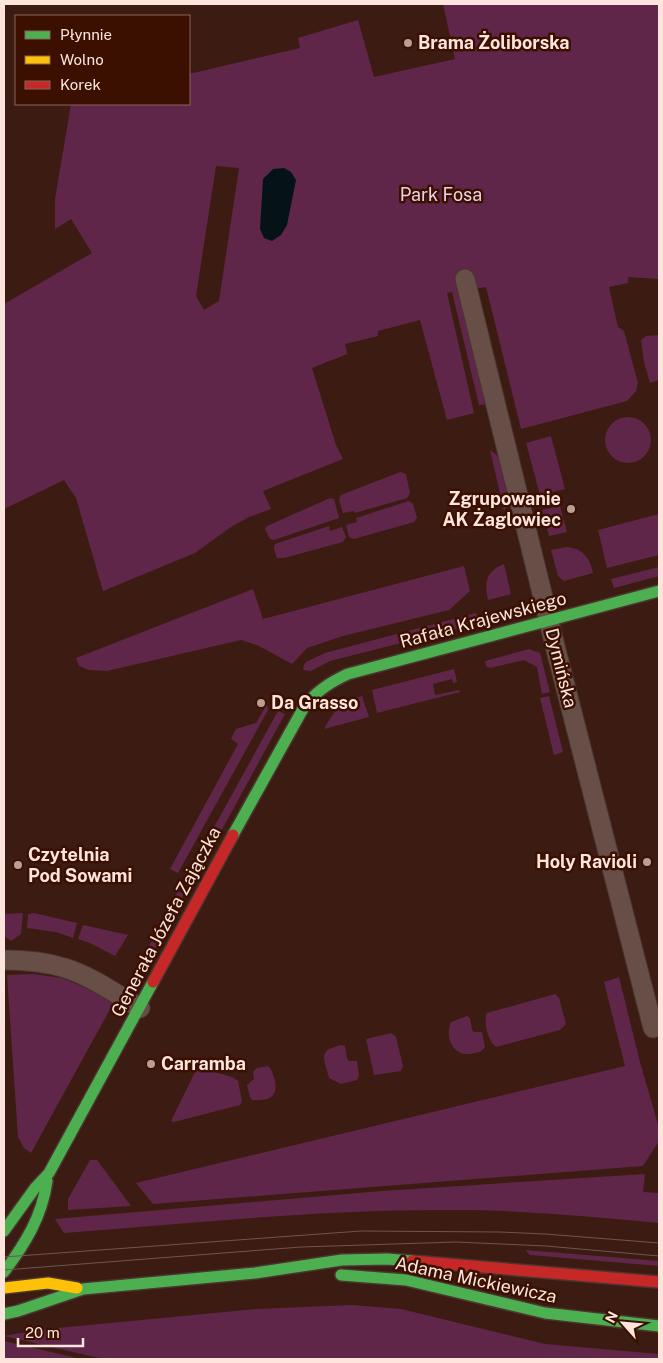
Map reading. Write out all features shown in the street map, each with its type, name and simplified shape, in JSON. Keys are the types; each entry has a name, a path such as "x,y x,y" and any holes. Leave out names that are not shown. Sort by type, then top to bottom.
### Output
{"main road":[{"name":"Rafała Krajewskiego","path":"318,690 348,674 659,591"},
{"name":"Generała Józefa Zajączka","path":"4,1231 35,1188 49,1173 304,707 318,690"},
{"name":"Generała Józefa Zajączka","path":"4,1272 38,1218 43,1204 49,1173"},
{"name":"Adama Mickiewicza","path":"4,1314 83,1289 255,1273 342,1260 387,1259 659,1282"},
{"name":"Adama Mickiewicza","path":"255,1273 406,1280 545,1313 659,1326"},
{"name":"Adama Mickiewicza","path":"4,1288 48,1283 83,1289"}],"street":[{"name":"Dymińska","path":"465,279 549,620 653,1028"},
{"path":"4,960 35,962 65,968 84,976 140,1008"}],"green space":[{"name":"Park Fosa","path":"443,4 659,4 659,279 628,277 628,283 609,287 618,327 624,331 638,383 636,391 627,401 521,429 486,287 459,291 486,404 479,405 452,292 447,293 474,413 447,420 420,320 378,331 378,336 345,344 347,354 312,368 336,445 343,459 263,491 271,509 249,517 231,527 195,553 103,591 76,498 64,480 4,509 4,304 92,253 71,219 55,229 55,199 71,105 190,105 190,74 300,48 298,38 358,20 374,77 455,59","holes":["216,166 239,168 219,301 204,310 196,296"]},
{"path":"659,335 659,380 650,383 644,362 641,340 646,336"},
{"path":"628,417 641,421 647,427 651,440 647,453 641,459 628,463 615,459 609,453 605,440 609,427 615,421"},
{"path":"551,436 565,489 540,495 526,443"},
{"path":"490,450 498,456 509,502 504,511"},
{"path":"400,472 406,474 410,493 407,498 355,513 354,511 343,513 339,499 341,495"},
{"path":"330,498 334,499 339,518 274,540 270,539 265,529 267,526"},
{"path":"409,501 413,504 417,518 414,522 354,539 349,537 346,525 357,522 356,518"},
{"path":"560,506 567,532 549,536 542,510"},
{"path":"659,514 659,555 607,568 598,530"},
{"path":"329,526 330,531 342,527 346,537 343,542 284,558 277,558 274,549 275,544"},
{"path":"566,547 581,551 590,562 593,573 564,581 558,576 551,550"},
{"path":"504,564 511,594 488,600 486,588 488,578 493,570"},
{"path":"464,566 470,591 449,610 343,636 307,648 292,664 257,645 241,640 107,671 89,670 79,666 76,658 253,589 263,619"},
{"path":"659,567 659,576 614,588 611,579"},
{"path":"476,613 478,619 476,624 330,661 311,671 304,670 303,667 306,662 325,653"},
{"path":"529,649 540,653 550,692 542,694 537,667 524,660 490,668 486,666 485,661"},
{"path":"454,669 457,682 453,683 452,679 433,684 435,695 459,690 460,692 377,713 372,690"},
{"path":"362,696 369,717 324,729 339,707 348,701"},
{"path":"549,696 563,752 554,755 540,698"},
{"path":"267,704 268,710 178,873 170,869 238,744 231,739 236,729 256,723"},
{"path":"278,711 285,714 195,879 191,881 186,878"},
{"path":"178,891 184,894 145,968 139,965"},
{"path":"23,913 21,934 11,941 4,936 4,914"},
{"path":"34,913 77,923 73,938 56,932 27,928 28,914"},
{"path":"83,925 128,935 115,956 78,939"},
{"path":"33,974 62,978 114,1002 31,1153 24,1148 18,1137 7,975"},
{"path":"619,977 659,1128 659,1141 643,1166 153,1204 136,1183 625,1066 604,982"},
{"path":"555,994 559,998 566,1024 560,1030 496,1047 493,1044 486,1026 487,1013"},
{"path":"467,1016 470,1018 472,1030 474,1032 482,1032 485,1047 480,1052 462,1053 457,1051 450,1041 449,1029 451,1022"},
{"path":"391,1033 396,1037 403,1066 401,1071 374,1075 366,1039"},
{"path":"341,1045 345,1046 349,1061 357,1061 359,1076 357,1080 341,1084 329,1078 324,1056 328,1050"},
{"path":"268,1066 272,1071 275,1081 275,1091 267,1099 252,1100 247,1085 254,1079 253,1072 257,1068"},
{"path":"196,1070 208,1070 232,1077 238,1081 242,1101 240,1105 174,1122 171,1121"},
{"path":"90,1160 97,1160 131,1206 68,1210 68,1199"},
{"path":"645,1174 643,1192 659,1193 659,1223 507,1211 407,1210 260,1217 64,1233 55,1219 382,1191"},
{"path":"525,1250 659,1261 659,1266 530,1255"},
{"path":"352,1305 401,1309 545,1344 659,1354 659,1359 103,1359 4,1336 37,1330 256,1309"},
{"path":"4,1341 81,1359 4,1359"}],"shaded area":[{"path":"284,168 291,172 296,180 287,225 281,235 272,241 264,238 260,229 263,179 273,169"}],"tram line":[{"path":"4,1257 361,1231 500,1232 659,1243"},
{"path":"4,1270 301,1247 456,1242 546,1246 659,1256"}],"traffic: fast":[{"path":"233,835 304,707 318,692 335,680 348,674 659,591"},
{"path":"4,1231 35,1188 49,1173 153,982"},
{"path":"4,1272 32,1230 45,1194 47,1181"},
{"path":"4,1314 83,1289 255,1273 342,1260 387,1259 412,1261"},
{"path":"341,1275 406,1280 545,1313 659,1326"}],"traffic: slow":[{"path":"4,1288 48,1283 77,1288"}],"traffic: jam":[{"path":"153,982 233,835"},
{"path":"412,1261 659,1282"}],"place":[{"name":"Brama Żoliborska","path":"408,43"},
{"name":"Zgrupowanie AK Żaglowiec","path":"571,509"},
{"name":"Da Grasso","path":"261,703"},
{"name":"Holy Ravioli","path":"647,862"},
{"name":"Czytelnia Pod Sowami","path":"18,865"},
{"name":"Carramba","path":"151,1064"}]}
